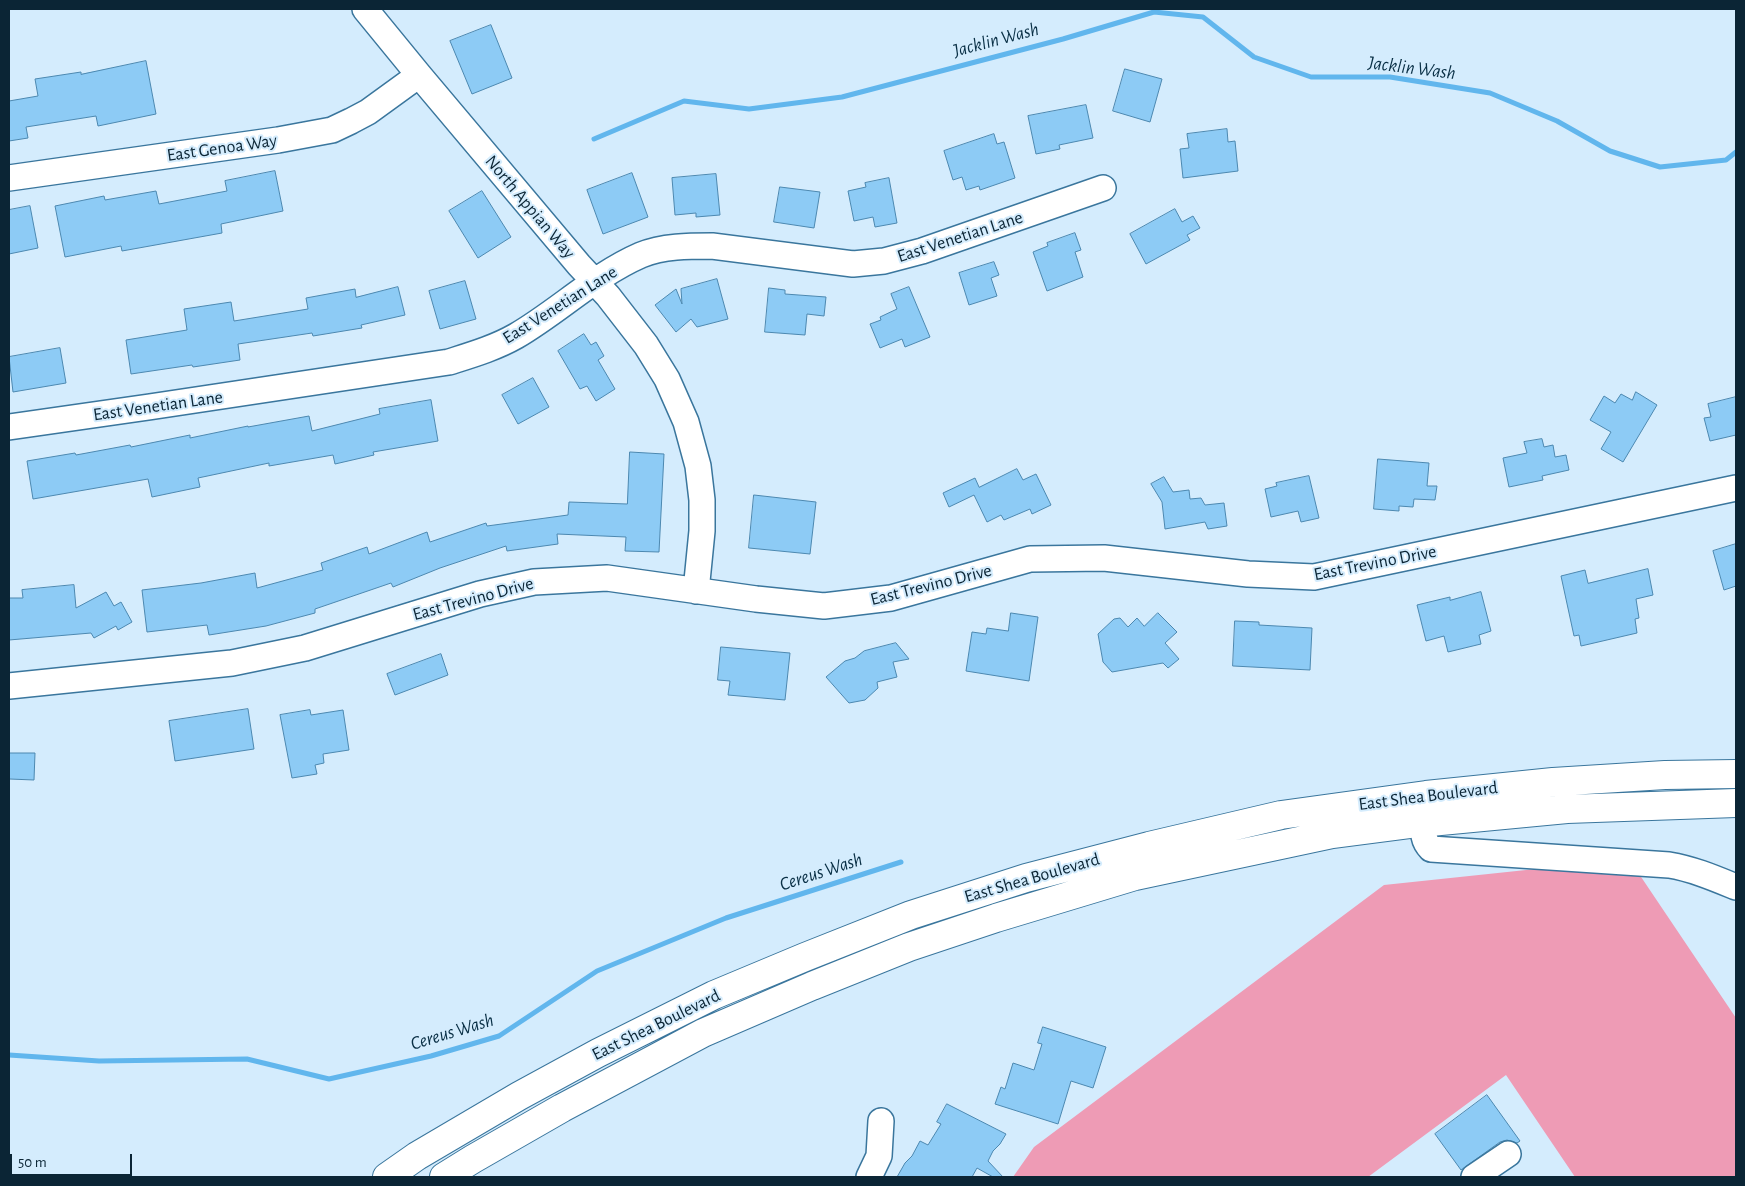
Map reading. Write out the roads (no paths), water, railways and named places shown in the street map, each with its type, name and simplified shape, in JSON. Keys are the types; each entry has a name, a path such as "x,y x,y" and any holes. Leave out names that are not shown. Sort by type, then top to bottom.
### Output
{"main road":[{"name":"East Shea Boulevard","path":"387,1177 434,1146 598,1053 714,996 911,915 1026,878 1148,846 1281,815 1426,795 1554,782 1665,775 1736,774"},
{"name":"East Shea Boulevard","path":"444,1177 562,1108 703,1033 909,947 996,918 1136,876 1332,834 1424,822 1567,809 1736,803"},
{"path":"818,952 829,980"}],"street":[{"name":"North Appian Way","path":"365,9 419,76 595,282 646,345 667,379 686,422 698,466 702,500 702,531 696,591"},
{"name":"East Genoa Way","path":"9,178 278,140 332,130 368,112 419,76"},
{"name":"East Venetian Lane","path":"9,427 448,362 479,353 514,337 548,316 595,282 642,255 664,249 712,246 853,264 884,261 922,251 1103,188"},
{"name":"East Trevino Drive","path":"9,686 242,661 305,648 480,594 534,582 607,578 756,600 824,606 892,598 1030,559 1104,558 1248,574 1314,577 1736,488"},
{"path":"1424,822 1423,835 1431,849 1685,867 1736,888"},
{"path":"869,1177 880,1156 881,1121"},
{"path":"1474,1177 1508,1154"}],"waterway":[{"name":"Jacklin Wash","path":"594,139 684,101 749,109 842,97 1063,39 1154,12 1203,17 1254,57 1311,77 1390,77 1490,93 1557,121 1610,151 1660,167 1726,160 1736,152"},
{"name":"Cereus Wash","path":"9,1055 99,1061 247,1059 329,1079 431,1056 499,1036 597,971 726,918 901,862"}]}
